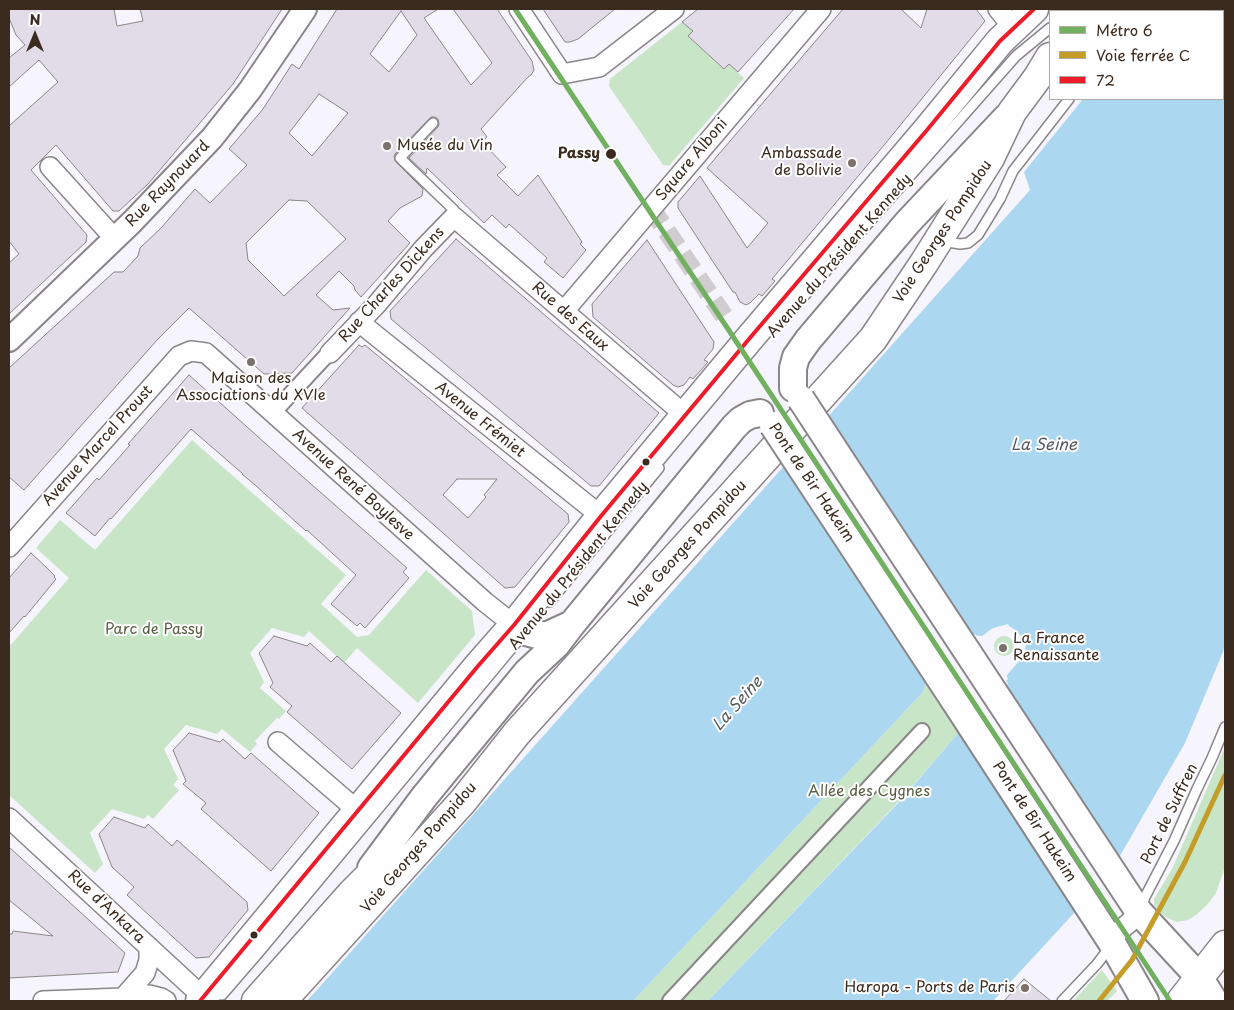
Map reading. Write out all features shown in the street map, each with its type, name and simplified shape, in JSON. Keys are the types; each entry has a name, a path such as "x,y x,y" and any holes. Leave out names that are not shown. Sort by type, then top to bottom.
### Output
{"main road":[{"name":"Avenue du Président Kennedy","path":"207,1000 358,811 478,666 523,627 601,516 1000,41 1006,19 1034,9"},
{"name":"Voie Georges Pompidou","path":"282,1001 463,801 517,733 873,339 990,158 1012,112 1049,59"},
{"path":"1012,112 908,222 808,340 796,357 793,368 797,394 1135,906 1199,977 1214,1001"},
{"name":"Pont de Bir Hakeim","path":"797,394 785,391 761,409 766,419 1112,943 1145,1001"},
{"path":"351,894 446,770 527,672 556,646 734,427 750,415 766,419"},
{"path":"523,627 537,635 548,635 572,624"},
{"path":"256,1001 351,894 517,733"},
{"path":"1181,1001 1225,945"}],"street":[{"name":"Rue Raynouard","path":"9,340 115,239 212,138 250,90 305,9"},
{"path":"519,9 562,74 599,67 674,9"},
{"name":"Square Alboni","path":"564,311 821,9"},
{"path":"50,167 115,239"},
{"name":"Rue des Eaux","path":"454,217 686,416"},
{"name":"Rue Charles Dickens","path":"327,355 377,304 423,249 454,217"},
{"name":"Avenue Frémiet","path":"360,322 601,516"},
{"name":"Avenue René Boylesve","path":"191,351 206,353 485,602 523,627"},
{"name":"Avenue Marcel Proust","path":"9,547 179,356 191,351"},
{"path":"273,413 327,355"},
{"path":"670,1001 922,731"},
{"path":"278,742 358,811"},
{"name":"Rue d'Ankara","path":"9,818 207,1000"},
{"path":"1112,943 1118,932 1130,922 1135,906"},
{"path":"124,1000 145,973 149,960 149,947"},
{"path":"43,1001 124,1000 149,995 166,1001"}],"lane":[{"name":"Avenue du Président Kennedy","path":"780,324 1016,56 1049,29"},
{"path":"939,238 960,244 968,243 978,235 1000,199 1013,171 1068,100"},
{"path":"432,123 400,158 454,210 454,217"},
{"path":"739,369 752,356"},
{"name":"Avenue du Président Kennedy","path":"546,607 662,464"},
{"name":"Avenue du Président Kennedy","path":"207,1000 260,951 523,627"},
{"name":"Port de Suffren","path":"1135,906 1145,896 1174,841 1225,727"},
{"path":"1062,1001 1097,964 1112,943"}],"green space":[{"path":"682,22 693,31 688,36 724,69 729,64 744,78 669,166 663,165 609,86 610,79"},
{"name":"Parc de Passy","path":"192,440 346,575 321,604 357,637 369,635 426,570 472,611 475,635 418,703 357,648 344,663 309,631 304,637 272,628 250,653 264,682 260,688 286,711 255,741 257,744 250,752 222,729 217,734 186,725 164,749 178,779 173,785 179,790 153,819 148,815 144,819 112,809 90,833 103,864 95,873 9,795 9,647 69,578 36,548 60,520 95,550"},
{"path":"1004,636 1011,639 1014,646 1011,653 1004,656 997,653 994,646 997,639"},
{"name":"Allée des Cygnes","path":"926,682 959,732 905,795 708,1001 633,1001 923,692"},
{"path":"1225,747 1225,867 1216,893 1207,905 1188,920 1176,922 1164,916 1154,905 1154,899 1172,869"},
{"path":"1102,970 1117,991 1107,1001 1073,1001"}],"water":[{"name":"La Seine","path":"1225,9 1225,642 1223,652 1185,743 1117,861 1075,912 993,1001 708,1001 903,798 959,732 1008,684 1006,681 1008,679 1007,675 1020,660 1025,650 1026,641 1008,624 993,628 982,636 975,634 926,682 923,692 633,1001 307,1001 1030,190 1024,172 1082,100 1224,100 1224,10 1154,10"}],"pier":[{"path":"826,415 970,638 928,685 783,464"},
{"path":"1003,686 1119,863 1077,915 958,730"}],"building":[{"path":"9,9 114,9 117,26 143,21 140,9 282,9 233,84 148,184 119,211 113,211 56,145 31,170 87,235 86,242 9,314 9,263 19,254 9,241 9,126 58,82 39,60 9,87 9,58 25,45 16,35 9,18"},
{"path":"337,9 438,9 424,18 471,85 492,63 453,9 497,9 532,61 534,70 481,129 487,137 482,142 506,167 497,175 518,196 538,175 582,242 580,244 586,250 563,278 544,262 547,258 509,224 506,228 492,215 484,223 427,168 426,174 409,158 438,127 438,119 431,117 394,157 396,162 423,189 422,196 400,208 388,221 410,243 361,297 354,286 339,271 316,295 333,310 350,308 292,373 264,374 189,308 158,339 24,490 9,477 9,368 114,272 123,272 138,256 140,248 161,228 195,189 210,203 247,165 229,149 263,109 292,64 299,69","holes":["401,11 417,35 389,72 370,54","319,94 348,113 312,156 289,133","289,200 307,201 346,239 284,296 248,260 246,243"]},
{"path":"543,9 615,9 578,39 565,42"},
{"path":"698,9 794,9 738,72 729,64 724,69 688,36 693,31 682,22"},
{"path":"843,9 901,9 921,28 927,9 976,9 985,21 772,279 775,281 762,296 759,294 746,305 740,302 735,292 733,292 678,208 678,202 700,176 747,248 768,223 707,168"},
{"path":"456,239 659,413 599,486 591,486 391,319 390,311"},
{"path":"647,240 714,342 713,349 704,360 708,362 693,379 690,377 684,385 678,387 673,385 593,317 592,304"},
{"path":"359,345 362,347 365,345 568,514 569,522 515,587 505,588 302,408","holes":["457,479 497,479 484,495 486,497 468,518 443,495"]},
{"path":"189,375 407,568 403,572 409,578 365,628 360,623 357,626 331,604 356,575 191,429 95,536 66,513 97,478 99,480"},
{"path":"31,553 56,579 25,617 9,633 9,578"},
{"path":"274,636 307,646 310,643 331,662 337,656 401,713 352,769 287,712 292,706 270,687 273,683 259,653"},
{"path":"189,733 220,742 223,739 245,759 251,753 319,813 271,871 201,809 206,803 183,784 186,781 173,750"},
{"path":"114,817 145,828 148,824 172,846 177,840 247,902 248,910 209,957 196,958 127,895 134,887 112,867 99,834"},
{"path":"9,847 125,953 118,972 9,978 9,934 12,934 13,931 53,936 9,900"},
{"name":"Haropa - Ports de Paris","path":"1024,979 1051,1001 1004,1001"}],"tunnel":[{"path":"651,208 724,316"}],"metro line":[{"name":"6","path":"515,9 1170,1001"}],"rail line":[{"name":"C","path":"1099,1001 1132,960 1185,862 1225,775"}],"transit line":[{"name":"72","path":"200,1001 514,625 601,516 749,339 927,130 1000,41 1034,9"}],"place":[{"name":"Musée du Vin","path":"387,146"},
{"name":"Passy","path":"611,154"},
{"name":"Ambassade de Bolivie","path":"852,163"},
{"name":"Maison des Associations du XVIe","path":"251,362"},
{"name":"La France Renaissante","path":"1003,648"},
{"name":"Haropa - Ports de Paris","path":"1025,988"}]}
